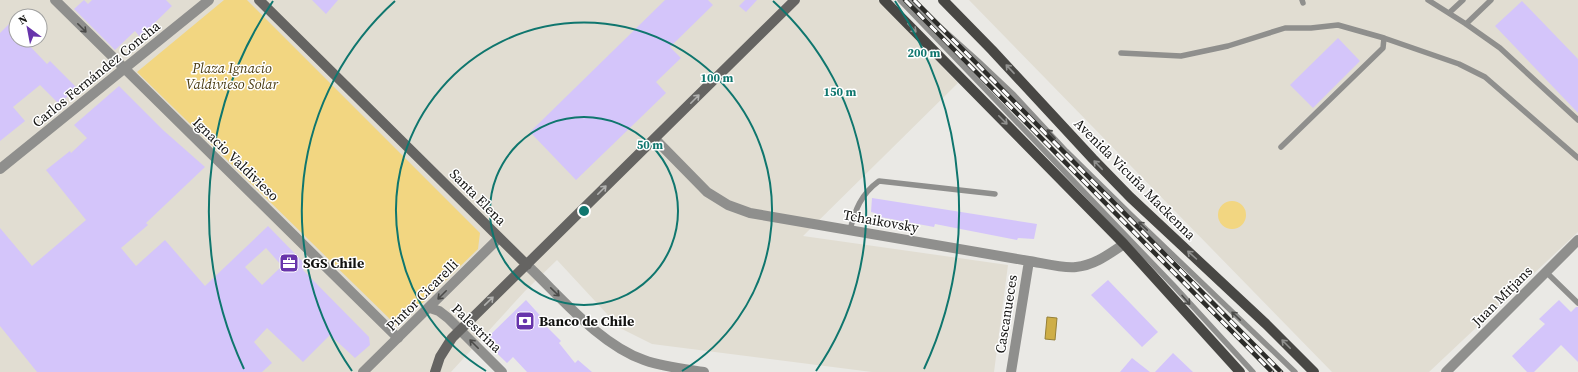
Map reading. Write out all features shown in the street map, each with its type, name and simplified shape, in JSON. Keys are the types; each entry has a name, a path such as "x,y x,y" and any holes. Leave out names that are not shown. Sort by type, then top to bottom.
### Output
{"main road":[{"name":"Santa Elena","path":"259,0 527,265"},
{"path":"435,372 440,357 452,338 795,0"},
{"path":"884,0 1124,244 1240,372"},
{"name":"Avenida Vicuña Mackenna","path":"943,0 1130,197 1266,324 1314,372"}],"street":[{"name":"Ignacio Valdivieso","path":"55,0 398,338"},
{"name":"Carlos Fernández Concha","path":"0,170 209,0"},
{"name":"Tchaikovsky","path":"654,139 707,192 728,205 750,213 1075,268 1096,262 1124,244"},
{"name":"Pintor Cicarelli","path":"363,372 430,308 499,238"},
{"name":"Juan Mitjans","path":"1446,372 1578,240"},
{"name":"Cascanueces","path":"1011,372 1029,261"},
{"name":"Santa Elena","path":"527,265 593,329 620,349 645,361 704,372"},
{"name":"Palestrina","path":"430,308 439,311 502,372"}],"lane":[{"path":"900,0 1169,281 1253,372"},
{"path":"910,0 1009,90 1066,151 1295,372"},
{"path":"1449,13 1463,0"},
{"path":"1466,24 1491,0"},
{"path":"1430,1 1500,48 1578,120"},
{"path":"1121,53 1181,56 1228,46 1285,28 1310,28 1338,25 1384,38 1459,64 1484,77 1578,158"},
{"path":"1281,147 1383,48 1384,38"},
{"path":"850,230 857,206 861,199 872,186 879,181 995,194"},
{"path":"1546,272 1578,303"}],"shaded area":[{"path":"0,0 878,0 958,83 803,236 1008,265 994,372 872,372 652,344 620,328 557,260 525,291 451,372 0,372"},
{"path":"969,0 1578,0 1578,232 1429,372 1332,372"},
{"path":"1047,317 1057,318 1055,340 1045,339"}],"green space":[{"name":"Plaza Ignacio Valdivieso Solar","path":"224,0 247,0 480,233 478,249 398,327 137,72"},
{"path":"1232,201 1238,202 1242,205 1245,209 1245,221 1242,225 1238,228 1232,229 1226,228 1222,225 1219,221 1218,215 1219,209 1222,205 1226,202"}],"building":[{"path":"84,0 88,4 92,0 166,0 172,6 140,37 135,31 115,50 74,9"},
{"path":"312,0 338,0 326,14"},
{"path":"665,0 708,0 713,5 670,47 681,58 656,82 666,93 576,180 530,132"},
{"path":"745,0 757,0 746,12 739,6"},
{"path":"1522,1 1578,59 1578,113 1495,26"},
{"path":"8,25 8,48 32,48 47,64 50,61 77,88 59,104 40,85 13,107 25,121 0,141 0,33"},
{"path":"1338,38 1360,61 1313,108 1290,85"},
{"path":"119,86 163,130 205,167 146,223 148,225 121,248 136,266 165,240 205,286 268,226 307,266 303,270 369,337 370,345 355,358 330,335 303,362 267,328 254,342 272,363 262,372 37,372 0,326 0,228 32,266 86,220 46,170 70,151 71,153 87,138 74,125","holes":["266,248 282,266 262,285 245,267"]},
{"path":"872,198 1037,224 1034,239 1018,238 1017,240 935,224 934,227 875,216 875,213 871,212"},
{"path":"1108,280 1158,332 1142,347 1091,295"},
{"path":"526,300 546,322 544,324 561,341 559,343 575,363 578,360 592,372 527,372 513,357 507,363 484,341"},
{"path":"1559,300 1571,312 1578,307 1578,362 1561,345 1534,372 1527,372 1512,356 1545,324 1539,319"},
{"path":"1173,353 1193,372 1155,372"},
{"path":"1132,358 1150,372 1120,372"}],"railway":[{"path":"905,0 1272,372"},
{"path":"914,0 1281,372"}],"place":[{"name":"SGS Chile","path":"289,263"},
{"name":"Banco de Chile","path":"525,321"}]}
